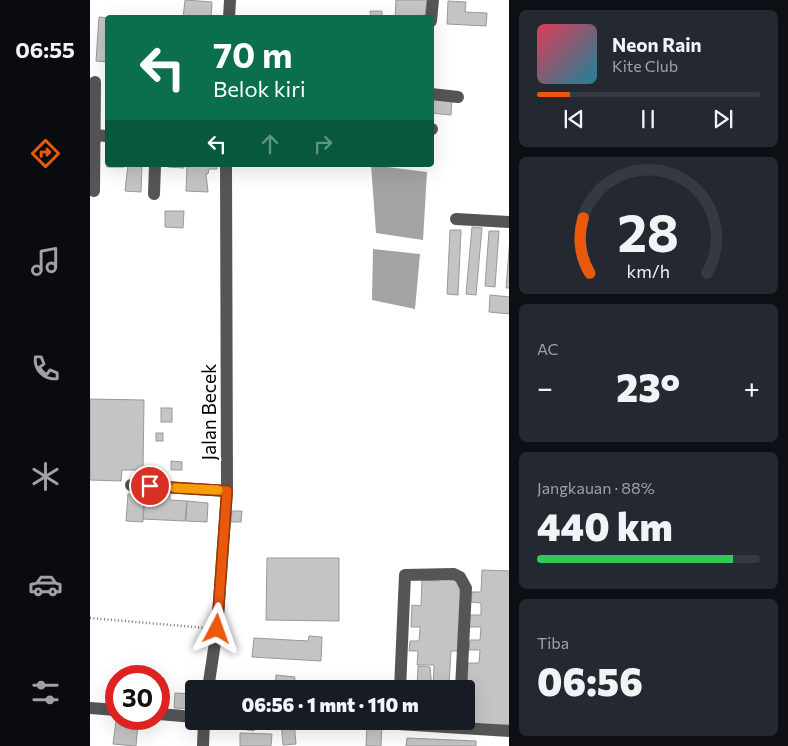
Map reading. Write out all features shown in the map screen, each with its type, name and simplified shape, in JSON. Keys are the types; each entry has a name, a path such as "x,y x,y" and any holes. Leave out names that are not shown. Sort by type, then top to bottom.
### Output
{"street":[{"path":"230,0 230,15"},
{"path":"432,15 433,0"},
{"path":"94,191 97,136 95,82"},
{"path":"434,94 458,97"},
{"path":"154,194 155,167"},
{"name":"Jalan Becek","path":"209,680 217,629 227,491 226,167"},
{"path":"456,219 509,222"},
{"path":"131,485 227,491"},
{"path":"400,680 404,575 454,574 460,577 466,588 461,680"},
{"path":"90,708 105,709"},
{"path":"170,715 185,716"},
{"path":"475,726 509,731"},
{"path":"203,746 204,730"}],"path":[{"path":"90,618 217,629"}],"shaded area":[{"path":"371,167 427,172 423,240 376,233"},
{"path":"373,249 420,254 415,309 372,300"}],"building":[{"path":"185,0 212,2 211,15 183,15"},
{"path":"396,0 427,0 425,15 395,15"},
{"path":"448,1 466,2 465,12 487,13 486,26 447,24"},
{"path":"370,11 382,11 382,15 371,15"},
{"path":"99,17 105,18 105,62 96,61"},
{"path":"434,97 452,98 451,115 434,113"},
{"path":"128,167 142,167 141,192 125,191"},
{"path":"187,167 217,167 217,169 209,169 208,174 206,174 208,192 186,191"},
{"path":"165,211 184,211 183,228 165,227"},
{"path":"472,227 482,228 476,295 466,294"},
{"path":"450,230 461,230 458,295 447,294"},
{"path":"489,231 499,231 495,287 485,286"},
{"path":"509,250 509,288 506,288"},
{"path":"490,295 509,297 509,314 489,312"},
{"path":"90,399 144,400 143,470 122,470 121,481 90,480"},
{"path":"161,408 172,408 172,422 161,422"},
{"path":"156,433 163,433 163,441 156,441"},
{"path":"171,461 182,462 182,470 171,470"},
{"path":"128,494 144,495 143,522 126,521"},
{"path":"160,494 170,494 170,500 187,501 185,521 143,519 145,499 160,499"},
{"path":"187,501 208,503 207,522 186,521"},
{"path":"232,511 242,511 241,522 231,522"},
{"path":"267,558 339,558 339,621 266,620"},
{"path":"482,570 509,571 509,725 475,724 475,680 467,680 468,663 479,663 480,650 469,650 470,640 480,640 481,627 469,627 470,615 481,615 481,603 471,602 472,592 481,592"},
{"path":"438,577 460,578 459,590 463,590 460,651 451,651 449,680 433,680 434,665 417,665 418,651 409,651 410,641 419,641 420,627 411,627 412,605 421,606 422,580 438,581"},
{"path":"309,636 322,637 321,661 252,657 254,638 308,641"},
{"path":"418,666 430,667 431,680 417,680"},
{"path":"276,675 295,677 295,680 276,680"},
{"path":"175,693 185,694 185,709 174,708"},
{"path":"115,730 137,730 136,746 113,744"},
{"path":"282,730 295,730 296,744 283,745"},
{"path":"367,730 382,730 381,746 366,746"},
{"path":"240,733 272,734 271,746 240,746"},
{"path":"407,738 476,741 476,746 406,746"}],"slow traffic":[{"path":"175,488 218,490"}],"route":[{"path":"150,486 227,491 217,629"}]}
